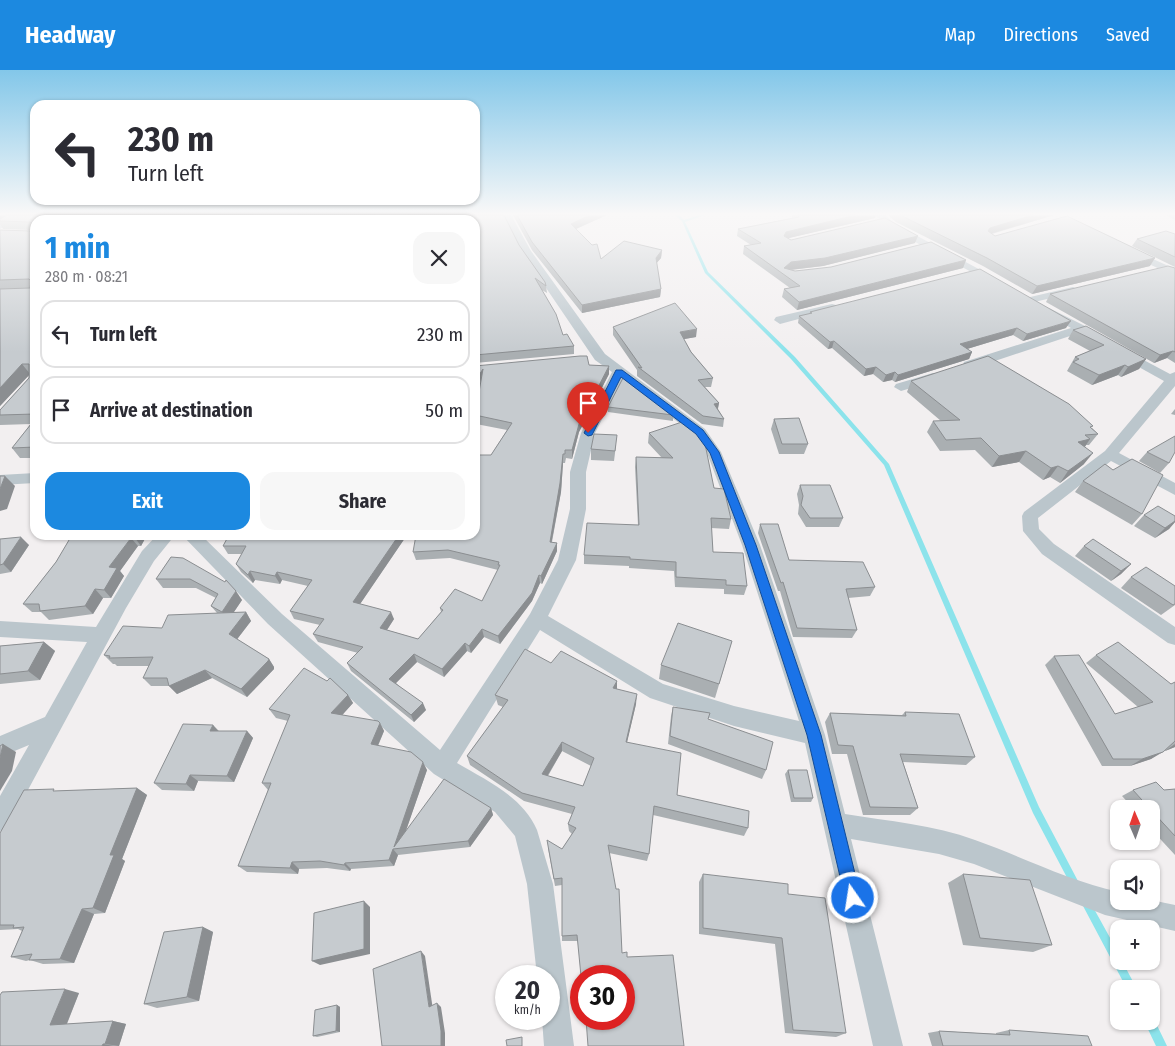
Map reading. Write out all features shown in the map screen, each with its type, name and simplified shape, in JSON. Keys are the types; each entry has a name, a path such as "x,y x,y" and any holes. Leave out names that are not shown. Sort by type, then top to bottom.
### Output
{"street":[{"path":"533,261 600,357 700,432 714,452 751,545 814,735 888,1046"},
{"path":"959,261 1004,285"},
{"path":"1149,261 1175,273"},
{"path":"1144,273 1164,268"},
{"path":"959,275 978,270"},
{"path":"1087,286 1025,297 1173,379 1110,454 1030,516 1031,530 1048,549 1175,637"},
{"path":"780,320 846,304"},
{"path":"901,387 1081,329"},
{"path":"582,359 600,357"},
{"path":"442,766 537,619 567,560 578,509 578,472 588,433 619,372"},
{"path":"1110,454 1175,490"},
{"path":"0,480 30,478"},
{"path":"0,819 101,635 148,556 162,540"},
{"path":"195,540 275,619 442,766 503,804 524,830 540,884 559,1046"},
{"path":"537,619 657,691 734,716 814,735"},
{"path":"0,629 101,635"},
{"path":"0,747 52,724"},
{"path":"835,824 939,842 974,852 1105,902 1175,918"}],"building":[{"path":"0,261 30,261 30,280 0,280"},
{"path":"480,261 530,261 545,282 546,286 535,278 556,314 563,335 567,334 574,346 480,355"},
{"path":"547,261 656,261 661,289 582,305"},
{"path":"764,261 803,261 791,262 784,268 795,271 831,267 857,261 964,261 799,302 784,289 800,286"},
{"path":"992,261 1144,261 1037,286"},
{"path":"1168,266 1175,268 1175,352 1160,355 1050,294"},
{"path":"980,269 1071,321 1027,334 1017,328 960,344 972,352 898,375 895,372 886,375 876,367 866,369 834,341 830,342 799,316 812,313 810,312"},
{"path":"30,288 30,414 0,415 0,410 29,378 29,364 22,364 0,388 0,289"},
{"path":"675,303 697,329 680,332 691,352 713,378 698,380 719,403 714,404 724,419 703,416 638,367 642,368 613,327"},
{"path":"1086,326 1146,359 1128,367 1125,365 1099,375 1073,362 1079,359 1075,357 1104,345 1073,330"},
{"path":"587,356 589,365 609,366 579,424 572,450 565,450 565,454 563,454 550,542 557,543 541,576 539,575 532,593 498,636 482,629 469,646 465,643 442,669 414,654 389,679 423,703 411,715 347,663 363,647 313,634 324,619 290,611 312,580 277,572 275,576 250,571 248,575 236,564 246,546 223,546 226,540 396,540 353,602 391,612 380,628 418,639 443,610 440,608 455,589 482,601 500,565 498,565 499,562 448,550 413,552 415,540 480,540 480,455 491,455 512,423 480,416 480,386 483,369 480,374 480,366"},
{"path":"988,356 1069,404 1093,426 1090,427 1098,434 1085,435 1090,439 1078,442 1093,453 1068,471 1058,466 1051,468 1026,451 999,456 981,438 946,440 933,421 960,420 911,381"},
{"path":"623,378 673,415 608,407"},
{"path":"799,418 808,444 782,444 774,419"},
{"path":"685,421 704,439 714,488 724,489 731,519 711,518 713,552 743,553 747,586 726,585 726,580 676,577 676,562 584,555 587,523 639,525 636,457 673,458 649,433"},
{"path":"30,425 30,447 12,448"},
{"path":"594,434 617,435 615,451 591,449"},
{"path":"1175,436 1175,452 1169,463 1147,452"},
{"path":"1132,459 1163,475 1142,514 1083,481 1105,464 1113,470"},
{"path":"0,476 5,476 0,489"},
{"path":"800,485 830,485 843,518 810,518 801,505 803,496"},
{"path":"1158,506 1175,516 1175,521 1165,528 1144,515"},
{"path":"760,524 778,524 789,560 863,562 875,587 846,589 857,630 797,628 783,582 781,583"},
{"path":"21,537 3,564 0,565 0,539"},
{"path":"1093,539 1131,564 1121,571 1084,546"},
{"path":"69,540 129,540 109,567 117,568 104,590 95,589 85,606 40,611 39,604 23,604 56,562"},
{"path":"171,557 183,558 225,582 226,580 236,591 222,612 211,606 218,594 190,579 156,579"},
{"path":"1146,567 1175,586 1175,604 1173,605 1131,577"},
{"path":"246,612 229,634 269,659 241,689 205,670 169,686 167,678 143,678 153,657 109,658 110,656 104,655 123,626 162,628 168,615"},
{"path":"678,623 732,641 719,684 661,665"},
{"path":"44,642 28,671 0,674 0,646"},
{"path":"1118,642 1171,684 1175,682 1175,741 1163,752 1142,759 1113,759 1054,656 1079,655 1115,714 1153,702 1096,655"},
{"path":"525,649 551,663 561,651 617,681 613,688 637,694 626,742 681,753 677,795 749,811 748,828 654,806 649,854 608,845 616,889 619,889 622,953 627,952 627,957 673,955 684,1046 588,1046 587,1030 635,1030 635,965 580,965 577,935 562,936 562,878 554,879 547,840 562,849 576,828 568,824 575,807 522,793 467,756 508,700 495,695","holes":["562,742 594,758 583,786 542,774"]},
{"path":"304,668 327,681 330,678 348,695 331,713 378,721 380,723 371,744 411,752 423,762 394,847 444,779 491,808 468,841 393,849 389,860 345,863 344,865 320,861 292,862 290,868 238,866 271,783 262,783 290,715 269,709"},
{"path":"673,707 710,713 708,719 773,742 766,770 670,736"},
{"path":"905,712 959,714 975,757 900,754 918,808 870,807 853,746 838,745 830,713 906,716"},
{"path":"183,724 213,725 210,731 247,731 227,776 190,775 186,784 154,783"},
{"path":"3,744 0,758 0,746"},
{"path":"788,770 807,770 813,798 794,798"},
{"path":"1156,782 1164,790 1175,789 1175,836 1160,820 1160,800 1142,800 1133,790"},
{"path":"137,788 110,855 114,855 93,908 82,909 60,959 29,960 32,954 11,957 24,927 13,928 14,925 0,925 0,833 24,790 54,789 53,791"},
{"path":"703,874 788,884 788,894 825,898 846,1033 793,1030 782,938 703,928"},
{"path":"963,874 1030,880 1052,945 980,938"},
{"path":"364,901 364,949 312,961 314,913"},
{"path":"203,927 187,997 144,1004 164,932"},
{"path":"421,951 429,1007 437,1003 441,1046 382,1046 373,969"},
{"path":"65,989 50,1025 113,1021 105,1044 102,1046 0,1046 0,995 2,992"},
{"path":"337,1005 336,1031 313,1036 315,1010"},
{"path":"1009,1030 1088,1036 1092,1046 943,1046 939,1031 1010,1035"},
{"path":"522,1037 522,1046 507,1046 506,1040"}],"waterway":[{"path":"701,261 706,272 793,358 886,464 1036,810 1076,886"},
{"path":"1085,901 1127,980"},
{"path":"1154,1030 1162,1046"}],"route":[{"path":"588,433 619,372 700,432 714,452 751,545 814,735 853,898"}]}
